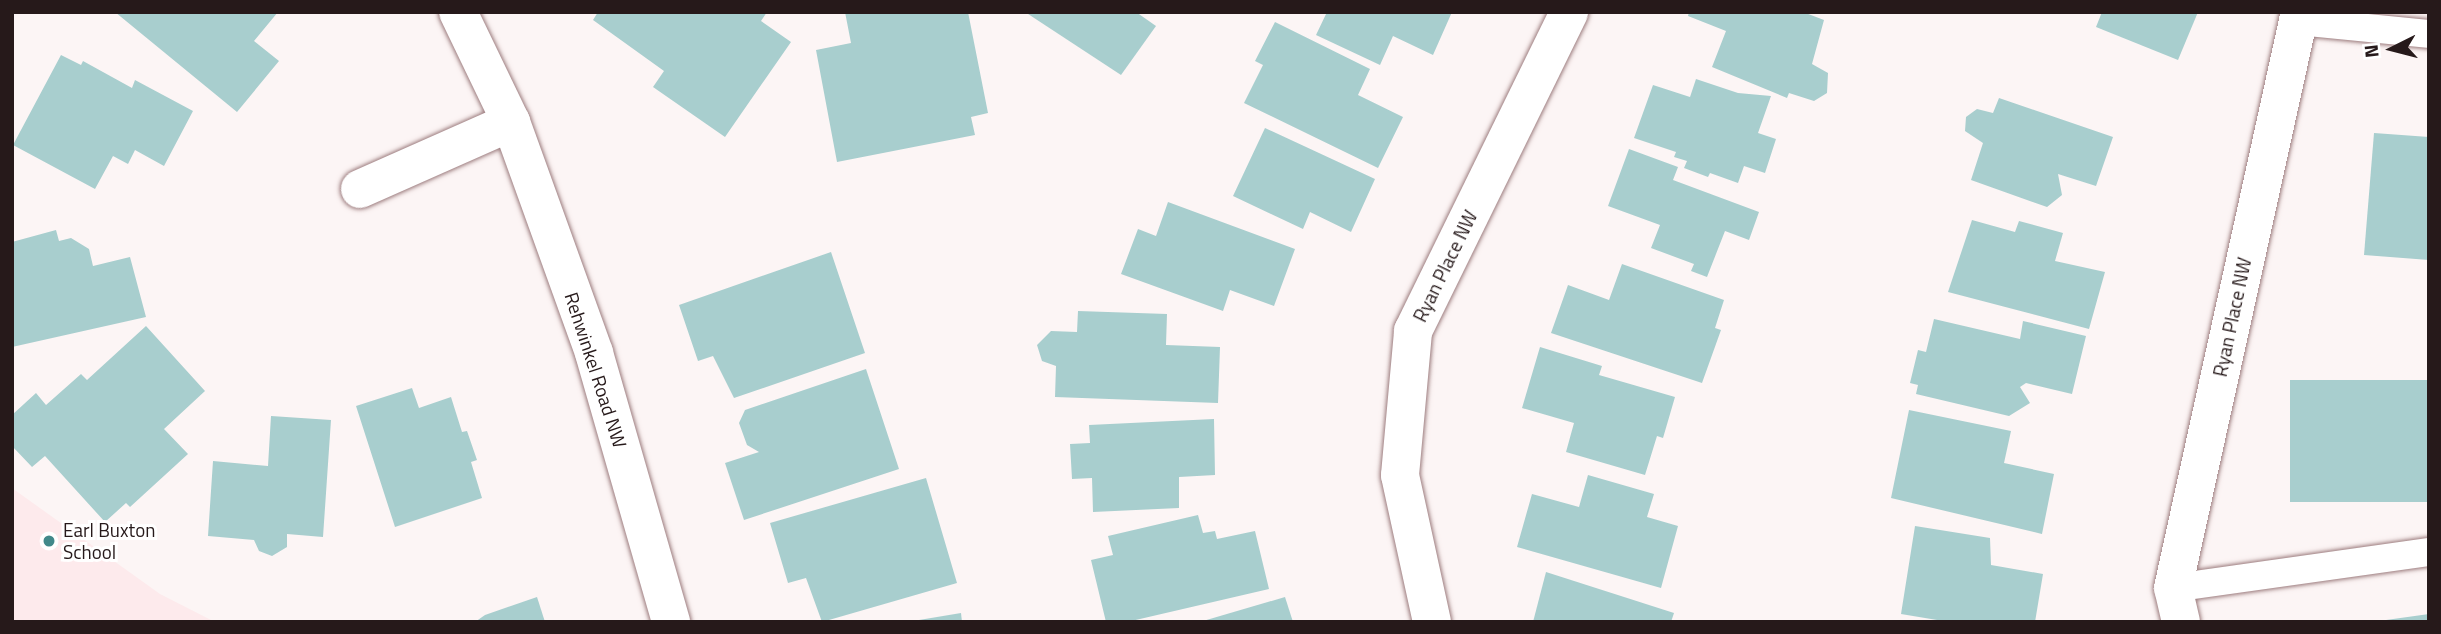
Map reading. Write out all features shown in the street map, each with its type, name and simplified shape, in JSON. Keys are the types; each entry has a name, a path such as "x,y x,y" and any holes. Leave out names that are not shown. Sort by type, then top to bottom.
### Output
{"street":[{"name":"Rehwinkel Road NW","path":"457,12 511,122 594,353 671,622"},
{"name":"Ryan Place NW","path":"1432,622 1400,475 1413,331 1569,12"},
{"name":"Ryan Place NW","path":"2177,605 2298,17"},
{"path":"360,189 511,122"}],"lane":[{"path":"2298,17 2429,34"},
{"path":"2177,605 2429,552"}],"shaded area":[{"name":"Earl Buxton School","path":"12,488 160,594 215,622 12,622"}],"building":[{"path":"115,12 278,12 254,41 279,61 237,112"},
{"path":"598,12 767,12 761,21 791,42 725,137 653,87 664,71 593,20"},
{"path":"845,12 968,12 988,113 971,117 975,135 837,162 816,50 851,43"},
{"path":"1025,12 1136,12 1156,26 1121,75"},
{"path":"1327,12 1452,12 1433,55 1393,36 1380,65 1316,35"},
{"path":"1689,12 1803,12 1824,20 1812,64 1828,73 1827,93 1814,101 1789,93 1787,98 1712,67 1726,31 1688,16"},
{"path":"2102,12 2198,12 2178,60 2096,27"},
{"path":"1275,22 1370,69 1358,95 1403,117 1378,168 1244,103 1263,65 1255,61"},
{"path":"61,55 81,65 83,61 132,88 135,80 193,111 164,166 135,150 128,164 113,156 95,189 13,145"},
{"path":"1696,79 1738,93 1771,96 1758,133 1776,139 1765,173 1744,166 1738,183 1710,173 1708,177 1684,168 1687,161 1674,157 1676,152 1634,138 1653,85 1690,97"},
{"path":"1999,98 2113,137 2096,186 2058,174 2062,195 2047,207 1971,180 1983,143 1965,131 1966,117 1977,109 1993,113"},
{"path":"1265,128 1375,179 1351,232 1310,212 1303,229 1233,196"},
{"path":"2374,133 2429,137 2429,260 2364,255"},
{"path":"1629,149 1678,167 1673,180 1759,212 1749,240 1725,231 1707,277 1691,271 1694,264 1651,248 1660,225 1608,206"},
{"path":"1168,202 1295,249 1274,306 1230,290 1223,311 1121,274 1138,229 1156,236"},
{"path":"1972,220 2015,232 2019,221 2063,233 2055,261 2105,272 2089,329 1948,292"},
{"path":"56,230 59,241 71,238 89,249 93,266 130,257 146,317 12,347 12,242"},
{"path":"831,252 865,353 734,398 713,356 698,361 679,305"},
{"path":"1622,264 1724,300 1715,328 1721,330 1702,383 1551,333 1568,285 1609,300"},
{"path":"1078,311 1167,314 1166,345 1220,347 1218,403 1055,397 1056,366 1042,361 1037,345 1051,331 1077,332"},
{"path":"1934,319 2020,339 2023,321 2086,336 2072,394 2026,383 2020,387 2030,403 2009,416 1916,394 1918,385 1910,383 1918,350 1926,352"},
{"path":"146,326 205,391 164,429 188,454 130,507 126,503 105,522 45,456 32,467 12,446 12,415 36,393 46,405 81,374 87,380"},
{"path":"1540,347 1602,366 1599,375 1675,397 1663,438 1657,436 1645,475 1566,452 1574,423 1522,408"},
{"path":"866,369 899,469 744,520 725,463 759,452 747,445 739,423 745,410"},
{"path":"2290,380 2429,380 2429,502 2290,502"},
{"path":"412,388 419,408 451,397 462,432 467,431 477,460 471,462 482,498 395,527 356,406"},
{"path":"1909,410 2011,431 2004,463 2054,474 2042,534 1891,498"},
{"path":"271,416 331,420 323,537 287,534 287,547 272,556 259,551 254,540 208,536 213,461 268,466"},
{"path":"1214,419 1215,475 1179,477 1179,508 1093,512 1092,478 1072,479 1070,444 1090,443 1089,425"},
{"path":"1588,475 1654,494 1647,517 1678,526 1661,588 1517,547 1532,494 1579,507"},
{"path":"926,478 957,583 822,622 806,578 788,583 770,523"},
{"path":"1198,515 1203,533 1215,531 1217,539 1255,531 1269,589 1127,622 1106,622 1091,560 1113,555 1108,536"},
{"path":"1915,526 1990,538 1991,565 2043,574 2035,622 1949,622 1901,614"},
{"path":"1546,572 1674,613 1671,622 1533,622"},
{"path":"537,597 545,622 475,622 485,615"},
{"path":"1285,597 1293,622 1203,622 1203,621"},
{"path":"961,613 962,622 919,622 919,620"},
{"path":"2429,614 2429,622 2386,622 2386,620"}],"place":[{"name":"Earl Buxton School","path":"49,541"}]}
